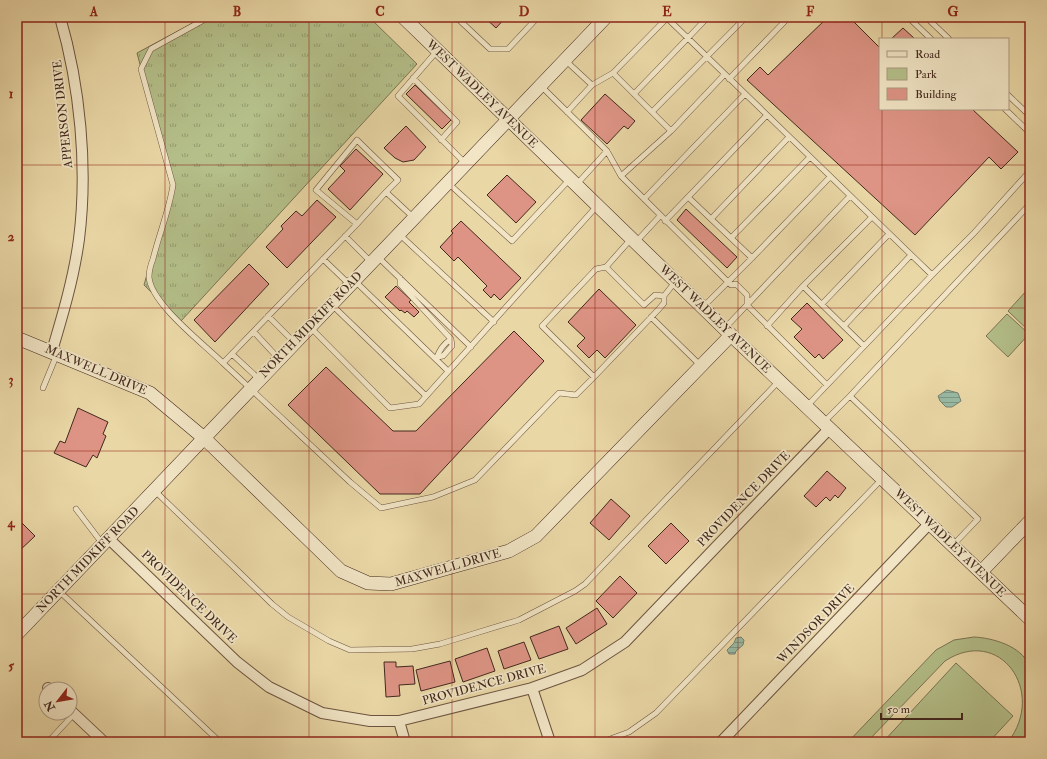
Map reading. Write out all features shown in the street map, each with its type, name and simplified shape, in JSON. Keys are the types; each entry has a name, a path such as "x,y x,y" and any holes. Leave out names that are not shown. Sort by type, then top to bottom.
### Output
{"main road":[{"name":"WEST WADLEY AVENUE","path":"403,17 703,308 1030,619"},
{"name":"NORTH MIDKIFF ROAD","path":"17,634 606,17"},
{"name":"MAXWELL DRIVE","path":"17,338 55,352 150,393 204,438 341,571 368,583 391,584 509,551 536,536 701,365 728,332"},
{"path":"981,572 1030,521"}],"street":[{"name":"APPERSON DRIVE","path":"55,352 79,239 83,162 72,57 60,17"},
{"name":"PROVIDENCE DRIVE","path":"105,541 237,662 269,687 322,712 370,721 399,721 532,688 582,670 625,642 827,425"},
{"name":"WINDSOR DRIVE","path":"721,742 930,524"},
{"path":"532,688 550,742"},
{"path":"78,718 104,742"},
{"path":"399,721 406,742"}],"lane":[{"path":"209,17 151,49 142,69 172,185 170,203 156,243 149,276 153,292 165,308 250,389 350,482 381,508 433,497 474,480 559,393 576,395 664,303 664,296 676,281"},
{"path":"456,17 490,49 508,49 538,17"},
{"path":"567,112 592,85 613,73 667,17 706,58 932,275"},
{"path":"634,94 708,17"},
{"path":"652,112 746,17"},
{"path":"729,79 789,17"},
{"path":"908,17 930,38"},
{"path":"926,17 948,38"},
{"path":"437,50 398,96 465,163"},
{"path":"565,59 592,85"},
{"path":"613,73 671,131"},
{"path":"621,176 671,131 724,75"},
{"path":"413,78 457,122 441,140"},
{"path":"540,85 607,151 621,176 644,200 727,282 731,285 736,284 747,295 747,305 827,385"},
{"path":"644,200 745,94"},
{"path":"1009,96 1030,116"},
{"path":"1005,110 1030,133"},
{"path":"665,221 767,115"},
{"path":"711,219 789,137"},
{"path":"223,363 254,332 268,316 357,224 398,180 357,140 316,190 357,224"},
{"path":"447,182 512,241 607,151"},
{"path":"731,238 810,157"},
{"path":"807,406 974,233 1030,171"},
{"path":"703,308 830,177"},
{"path":"386,192 414,218"},
{"path":"728,332 747,305 850,196"},
{"path":"688,197 752,258"},
{"path":"827,425 850,396 1030,204"},
{"path":"310,327 390,408 418,404 598,206"},
{"path":"594,377 542,326 596,269 606,268 633,240 660,216"},
{"path":"767,326 803,286 872,217"},
{"path":"398,234 494,322"},
{"path":"822,304 889,234"},
{"path":"345,236 400,278 471,347"},
{"path":"844,326 911,255"},
{"path":"323,259 352,282 437,358 448,371"},
{"path":"606,268 644,305 654,295 664,296"},
{"path":"400,278 400,284 451,339 438,351 437,358"},
{"path":"803,286 864,346"},
{"path":"331,304 426,396"},
{"path":"268,316 295,342"},
{"path":"651,317 701,365"},
{"path":"254,332 279,359"},
{"path":"43,388 55,352"},
{"path":"232,354 260,380"},
{"path":"154,490 272,604 302,625 329,641 350,650 425,648 519,620 575,591 585,584 780,381"},
{"path":"850,396 978,519 953,546"},
{"path":"602,742 629,732 656,713 882,478"},
{"path":"76,509 105,541"},
{"path":"59,590 220,742"},
{"path":"48,742 65,721"}],"green space":[{"path":"204,17 369,17 417,64 181,321 144,285 172,185 137,53"},
{"path":"1028,289 1030,292 1030,332 1008,311"},
{"path":"1007,314 1029,334 1008,357 986,336"},
{"path":"974,637 989,639 1006,644 1020,653 1029,665 1031,679 1031,712 1030,739 1027,742 1008,742 1019,723 1022,703 1020,685 1012,669 999,658 984,651 965,652 945,661 867,742 848,742 936,650 954,640"},
{"path":"956,663 1013,716 989,742 883,742"}],"shaded area":[{"path":"947,390 958,393 961,401 952,407 946,407 940,401 938,396"},
{"path":"741,637 744,640 743,645 736,651 735,654 729,654 727,650 734,643 736,638"}],"building":[{"path":"484,17 506,17 496,28"},
{"path":"828,17 849,17 879,47 879,110 973,110 1018,152 1001,169 989,157 915,235 747,80 760,67 768,75"},
{"path":"903,28 914,38 892,38"},
{"path":"415,85 451,120 442,129 406,94"},
{"path":"605,94 635,121 628,129 624,126 607,144 581,120"},
{"path":"406,126 426,147 414,160 403,162 395,158 384,148"},
{"path":"356,149 383,174 350,210 328,189 345,171 340,166"},
{"path":"507,175 536,202 516,223 487,195"},
{"path":"317,200 336,217 287,268 266,247 283,229 281,226 296,211 302,216"},
{"path":"686,209 737,257 727,268 677,220"},
{"path":"461,221 521,278 500,300 494,294 491,298 483,290 487,286 458,257 454,261 440,247 453,233 451,231"},
{"path":"249,264 269,284 215,342 194,320"},
{"path":"396,286 411,300 409,302 419,312 414,317 407,311 405,313 401,310 400,311 385,297"},
{"path":"599,289 636,325 605,358 597,350 589,358 577,346 585,338 568,322"},
{"path":"807,303 843,340 823,359 819,354 815,358 794,337 802,329 791,319"},
{"path":"514,331 544,361 420,494 380,494 288,405 326,367 393,431 416,431"},
{"path":"78,408 108,422 103,434 106,436 97,458 93,455 86,467 54,453 60,441 65,443"},
{"path":"827,471 846,488 838,498 835,495 830,501 826,497 816,507 804,496"},
{"path":"611,499 630,516 609,540 590,523"},
{"path":"17,518 35,536 17,553"},
{"path":"671,523 689,541 666,564 648,546"},
{"path":"620,576 637,593 613,618 596,601"},
{"path":"597,608 607,624 576,644 566,628"},
{"path":"559,626 568,649 539,659 530,637"},
{"path":"524,642 531,660 504,669 498,651"},
{"path":"487,648 495,671 463,682 455,659"},
{"path":"450,661 455,682 421,691 416,670"},
{"path":"384,662 396,662 396,667 413,666 415,684 399,685 400,696 386,697"}]}
